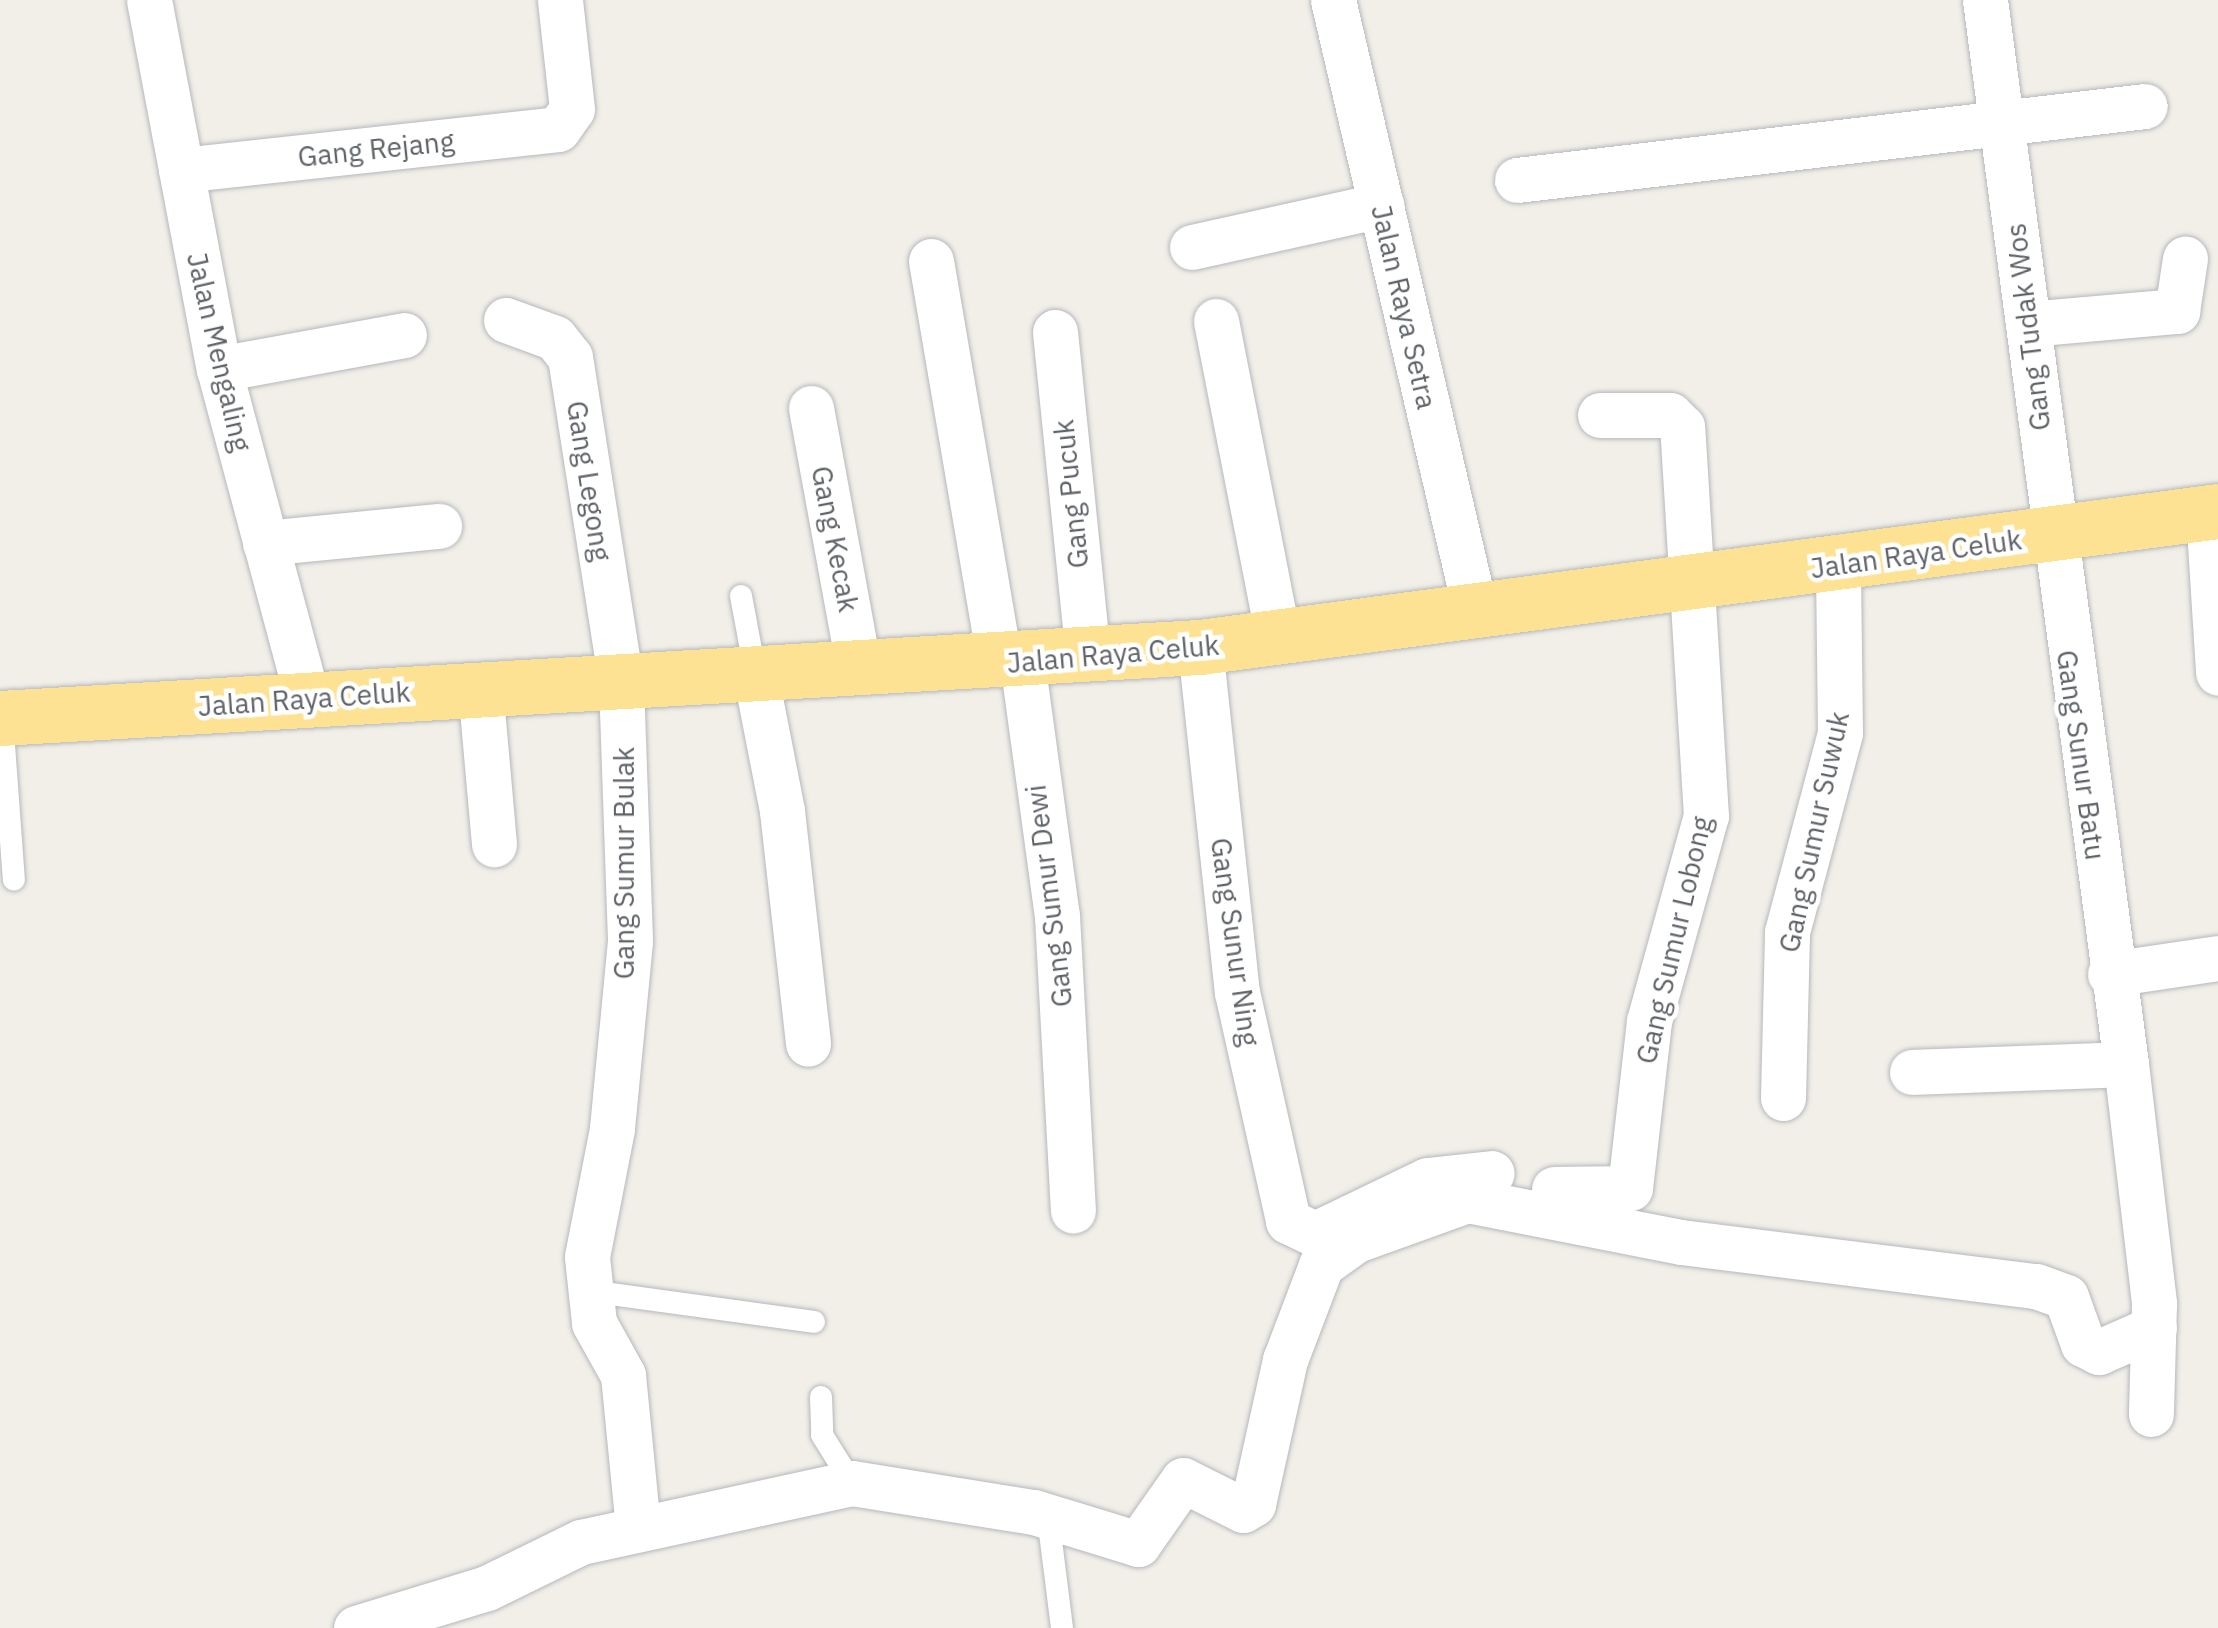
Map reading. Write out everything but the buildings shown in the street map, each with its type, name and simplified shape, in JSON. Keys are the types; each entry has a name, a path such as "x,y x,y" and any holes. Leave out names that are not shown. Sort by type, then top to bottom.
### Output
{"highway":[{"name":"Jalan Raya Celuk","path":"2,728 480,686 756,678 1200,647 1838,566 2213,511"}],"street":[{"name":"Jalan Mengaling","path":"149,0 218,368 308,700"},
{"name":"Gang Rejang","path":"181,170 570,122 560,0"},
{"name":"Jalan Raya Setra","path":"1333,0 1476,614"},
{"name":"Gang Tudak Wos","path":"1985,0 2006,118 2052,536"},
{"path":"1517,180 1730,162 2006,118 2145,106"},
{"path":"1192,247 1381,204"},
{"path":"2028,324 2177,311 2185,259"},
{"name":"Gang Sumur Dewi","path":"931,261 1011,663 1056,916 1073,1211"},
{"name":"Gang Legong","path":"506,320 555,338 570,357 622,682"},
{"path":"1216,321 1278,637"},
{"name":"Gang Pucuk","path":"1056,332 1088,656"},
{"path":"218,368 404,335"},
{"name":"Gang Kecak","path":"811,408 860,670"},
{"name":"Gang Sumur Lobong","path":"1297,1230 1315,1234 1427,1180 1492,1174 1624,1194 1632,1178 1649,1020 1706,816 1696,582 1682,427 1670,415 1600,415"},
{"path":"2213,511 2218,673"},
{"path":"266,543 439,526"},
{"name":"Gang Sunur Batu","path":"2052,536 2110,974 2126,1064 2154,1328 2151,1414"},
{"name":"Gang Sumur Suwuk","path":"1783,1098 1787,932 1840,733 1838,566"},
{"name":"Gang Sunur Ning","path":"1200,647 1237,992 1297,1230"},
{"path":"756,678 782,811 808,1044"},
{"name":"Gang Sumur Bulak","path":"591,1306 590,1228 612,1116 630,941 622,682"},
{"path":"480,686 494,844"},
{"path":"2110,974 2218,958"},
{"path":"1912,1072 2126,1064"},
{"path":"356,1628 638,1527 852,1483 1048,1518 1138,1544 1183,1480 1232,1508 1253,1504 1285,1360 1320,1265 1356,1240 1467,1200 1681,1242 2036,1286 2066,1297 2083,1344 2099,1352 2154,1328"},
{"path":"591,1306 623,1375 638,1527"}],"lane":[{"path":"741,596 756,678"},
{"path":"2,728 14,880"},
{"path":"591,1306 814,1322"},
{"path":"821,1397 822,1435 852,1483"},
{"path":"1048,1518 1062,1628"}]}
